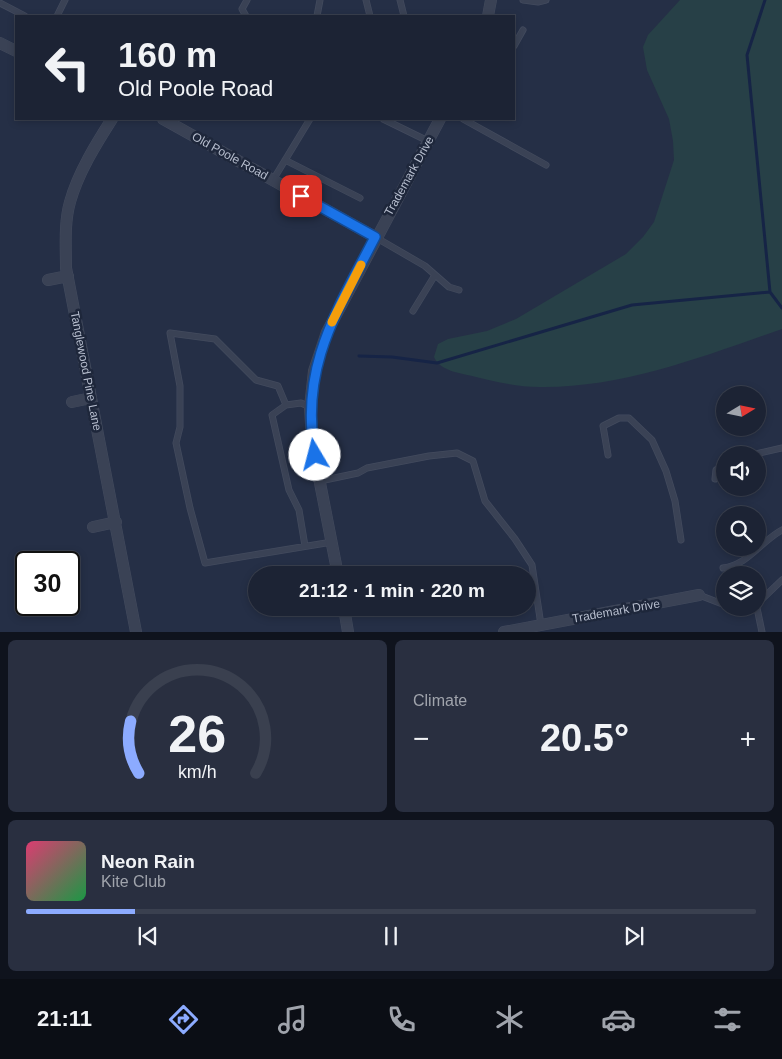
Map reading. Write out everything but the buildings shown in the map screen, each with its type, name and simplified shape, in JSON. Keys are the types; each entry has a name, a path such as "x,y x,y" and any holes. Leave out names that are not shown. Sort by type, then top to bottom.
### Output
{"street":[{"path":"488,15 491,0"},
{"path":"0,43 15,50"},
{"name":"Tanglewood Pine Lane","path":"111,120 93,149 70,203 66,229 68,276 136,632"},
{"name":"Old Poole Road","path":"164,120 375,237"},
{"name":"Trademark Drive","path":"336,566 312,442 310,407 314,371 325,336 375,237 439,120"},
{"path":"48,280 68,276"},
{"path":"72,402 91,398"},
{"path":"93,527 116,522"},
{"name":"Trademark Drive","path":"504,632 699,596"},
{"path":"345,616 348,632"}],"lane":[{"path":"58,15 65,0"},
{"path":"245,15 242,9 247,0"},
{"path":"317,15 320,0"},
{"path":"366,0 370,15"},
{"path":"400,0 404,15"},
{"path":"523,0 538,2 546,0"},
{"path":"0,3 23,15"},
{"path":"515,44 523,30"},
{"path":"274,180 309,120"},
{"path":"385,120 428,141"},
{"path":"472,121 546,166"},
{"path":"285,160 360,198"},
{"path":"375,237 425,266 449,287 459,290"},
{"path":"413,310 436,276"},
{"path":"286,405 278,386 256,380 215,339 170,333 180,386 180,428 176,443 190,508 205,562 332,542"},
{"path":"305,546 299,510 289,490 272,415 286,405 301,403 310,407"},
{"path":"608,455 603,426 614,419 629,418 652,440 666,471 673,494 681,540"},
{"path":"766,452 782,448"},
{"path":"320,482 358,473 368,468 429,456 457,454 473,461 485,501 516,539 532,565 542,625"},
{"path":"715,479 716,470"},
{"path":"735,566 782,530"},
{"path":"766,595 782,580"},
{"path":"699,596 716,602"},
{"path":"758,616 762,632"}],"green space":[{"path":"680,0 782,0 782,329 723,350 663,368 633,376 571,386 532,387 516,385 458,373 441,366 434,357 438,344 448,339 487,331 516,319 626,254 643,237 654,222 674,160 673,141 669,119 647,70 643,47 648,35"}],"waterway":[{"path":"765,0 747,55 770,292 782,308"},
{"path":"359,356 392,357 437,363 632,305 770,292"}],"slow traffic":[{"path":"332,322 361,265"}],"route":[{"path":"301,196 375,237 325,336 314,371 310,407 312,442 315,455"}]}
